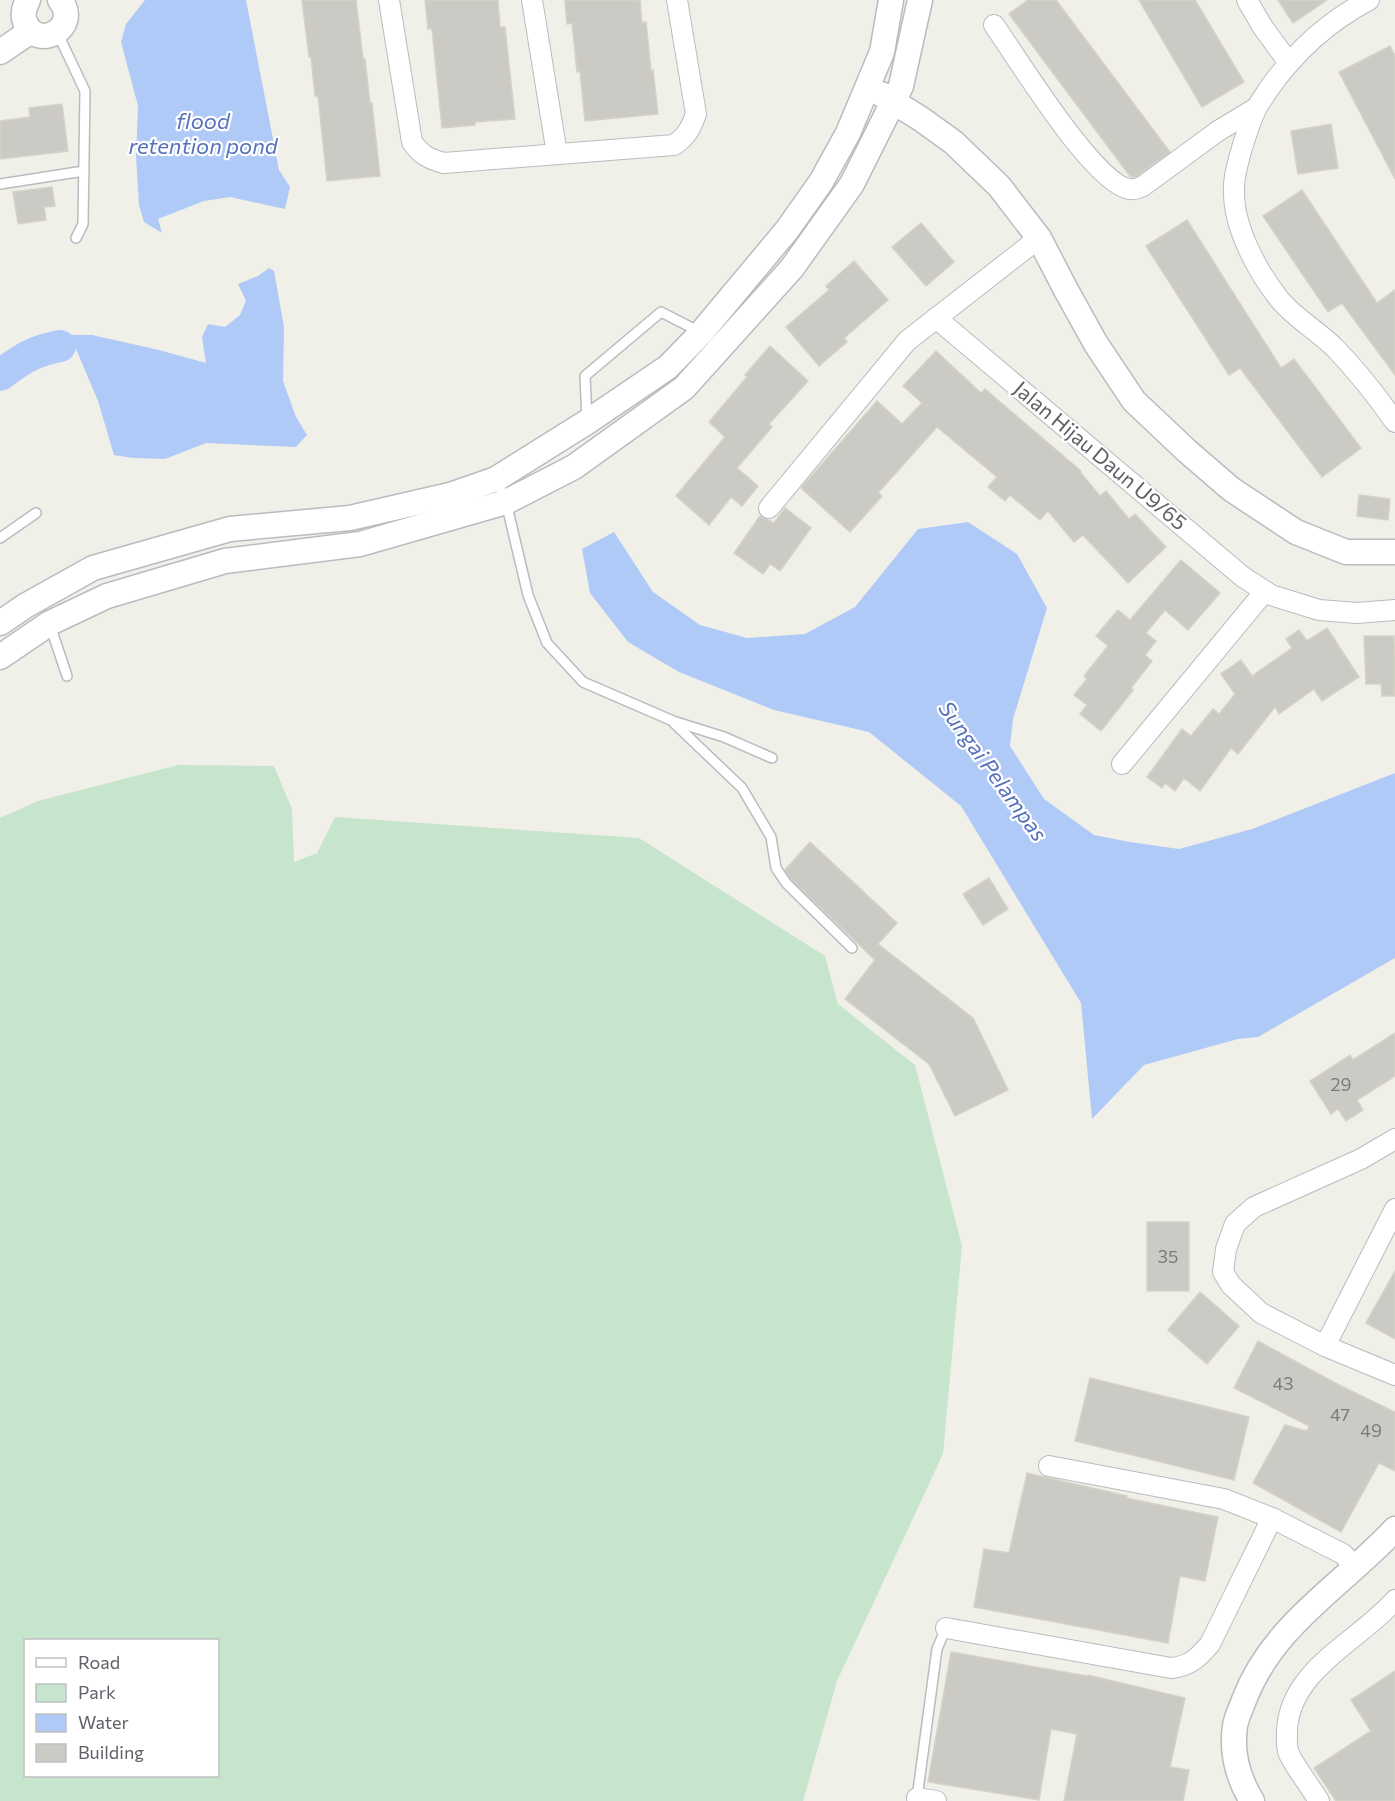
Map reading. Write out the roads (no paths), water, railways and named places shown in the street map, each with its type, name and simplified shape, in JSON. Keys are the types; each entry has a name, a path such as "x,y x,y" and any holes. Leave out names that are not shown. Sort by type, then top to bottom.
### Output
{"street":[{"path":"28,0 23,13 26,26 31,31 44,36 51,36 62,28 66,10 60,0"},
{"path":"389,0 412,142 420,154 444,163 674,145 685,138 696,114 677,0"},
{"path":"532,0 557,154"},
{"path":"0,623 25,606 93,568 230,529 350,518 450,495 496,479 587,422 668,367 701,333 787,230 821,182 848,133 882,52 891,0"},
{"path":"0,657 50,623 107,596 225,561 360,544 506,502 574,467 684,388 792,268 852,183 901,86 920,0"},
{"path":"1247,0 1262,26 1289,63"},
{"path":"1369,0 1335,20 1289,63 1256,108 1234,178 1234,195 1241,235 1280,300 1301,321 1340,353 1395,422"},
{"path":"994,25 1076,143 1110,178 1131,190 1143,186 1218,131 1256,108"},
{"path":"0,52 31,31"},
{"path":"868,86 953,142 999,186 1039,238 1096,344 1134,401 1187,451 1231,489 1296,532 1346,552 1395,552"},
{"path":"769,508 907,341 1039,238"},
{"name":"Jalan Hijau Daun U9/65","path":"936,318 1243,577 1271,595 1319,610 1357,613 1395,610"},
{"path":"1122,764 1265,591"},
{"path":"1395,1139 1361,1159 1254,1207 1235,1224 1226,1249 1223,1272 1231,1285 1261,1313 1325,1346 1395,1375"},
{"path":"1325,1346 1395,1209"},
{"path":"1049,1466 1224,1499 1272,1518 1343,1554 1355,1567"},
{"path":"946,1628 1171,1668 1185,1666 1200,1656 1210,1644 1272,1518"},
{"path":"1252,1801 1242,1785 1235,1760 1235,1725 1250,1687 1275,1644 1303,1614 1372,1553 1395,1529"},
{"path":"1319,1801 1289,1754 1286,1744 1287,1719 1296,1695 1312,1673 1395,1602"},
{"path":"916,1798 936,1801"}],"lane":[{"path":"57,32 85,91 83,224 76,238"},
{"path":"0,184 84,171"},
{"path":"587,422 585,376 661,312 701,333"},
{"path":"496,479 506,502 528,595 547,643 583,682 673,721 724,737 772,758"},
{"path":"0,538 36,513"},
{"path":"50,623 67,676"},
{"path":"673,721 742,788 771,837 776,868 786,883 852,948"},
{"path":"916,1798 937,1649 946,1628"}],"water":[{"name":"flood retention pond","path":"145,0 246,0 279,170 290,187 285,209 230,197 204,201 158,219 162,233 144,222 139,205 136,156 138,106 121,42 126,24"},
{"path":"269,268 274,271 284,327 283,381 296,417 307,435 296,447 206,443 165,459 114,455 98,401 76,349 55,353 25,364 16,353 63,335 92,335 206,363 202,337 208,324 225,327 240,315 246,301 238,284 258,276"},
{"path":"968,522 1017,554 1047,608 1013,719 1010,746 1044,799 1094,835 1179,849 1252,829 1395,773 1395,958 1258,1037 1238,1039 1144,1065 1092,1119 1081,1003 961,806 869,732 774,710 679,672 628,642 590,593 582,549 614,532 653,592 700,625 747,638 805,634 855,607 918,529"}],"waterway":[{"name":"Sungai Pelampas","path":"0,375 28,356 60,346"}]}
